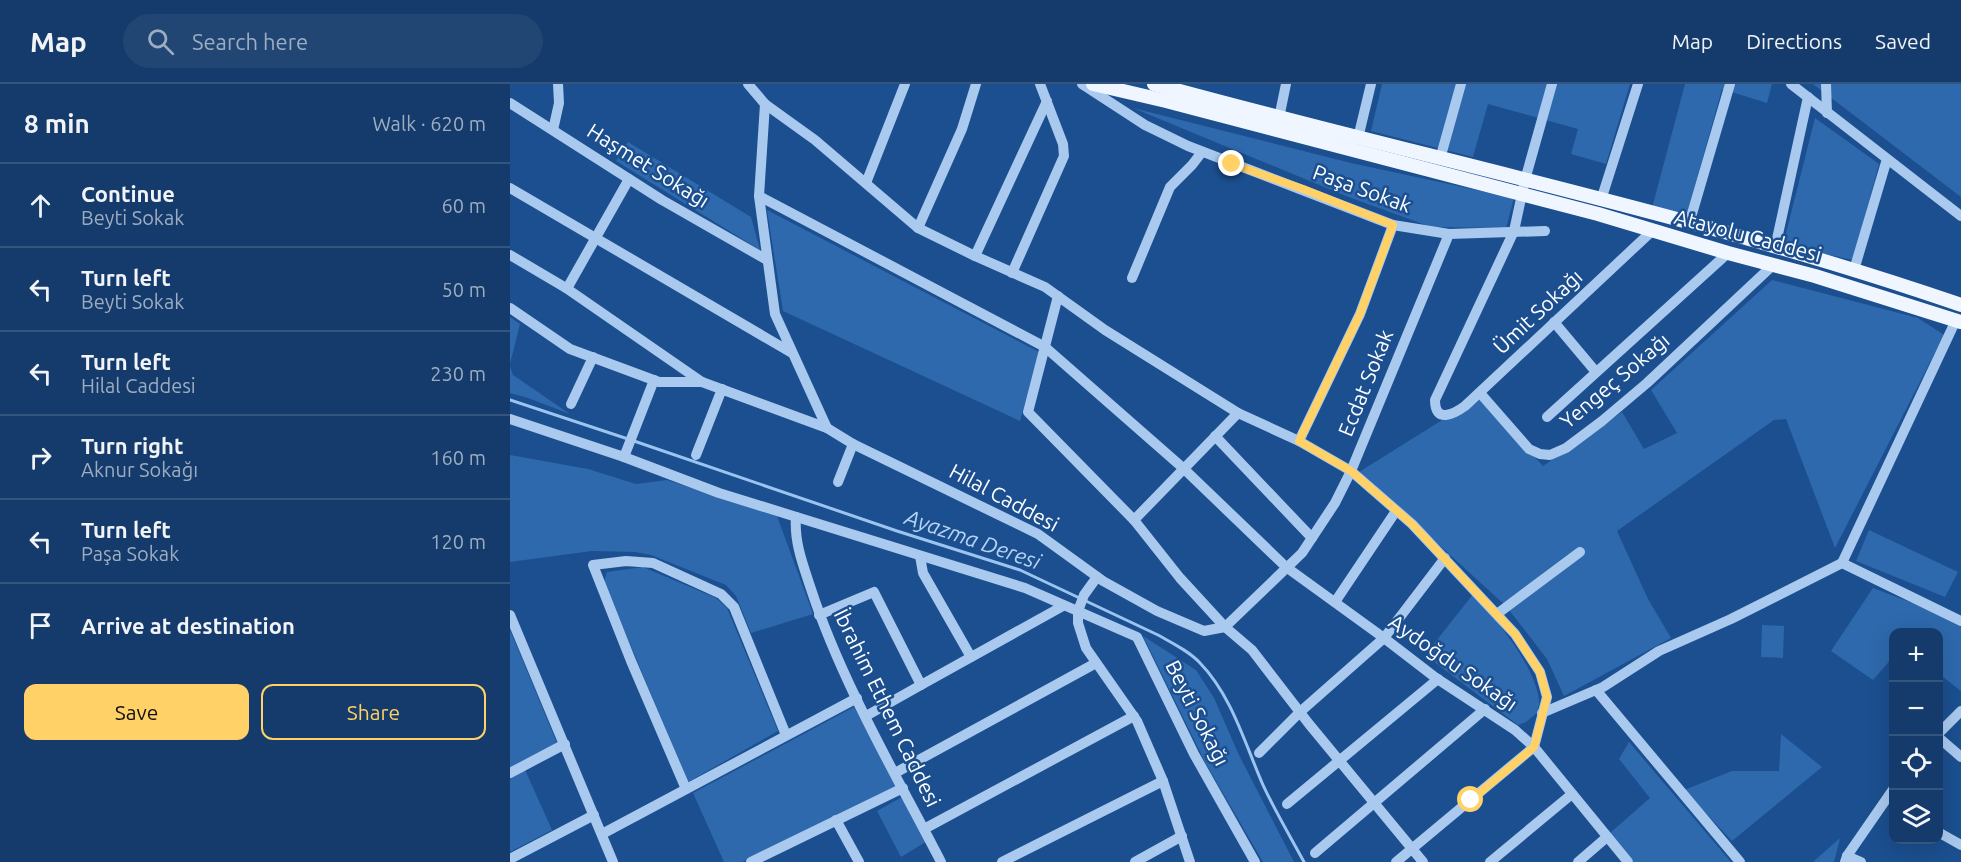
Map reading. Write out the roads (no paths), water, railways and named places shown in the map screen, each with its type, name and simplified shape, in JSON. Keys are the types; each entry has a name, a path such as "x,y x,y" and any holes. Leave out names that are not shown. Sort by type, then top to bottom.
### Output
{"main road":[{"name":"Atayolu Caddesi","path":"1093,84 1522,194 1815,276 1958,321"},
{"name":"Atayolu Caddesi","path":"1154,84 1190,89 1279,118 1689,224 1854,270 1961,305"}],"street":[{"path":"553,130 559,103 558,84"},
{"path":"748,84 765,105 815,140 918,228 1045,287 1105,330 1238,413 1299,441 1351,471 1445,558 1515,634 1540,672 1547,697 1534,747 1396,862"},
{"path":"866,183 905,84"},
{"path":"918,228 962,129 976,84"},
{"path":"1012,273 1064,156 1063,144 1040,84"},
{"name":"Paşa Sokak","path":"1082,84 1145,125 1202,152 1393,225 1449,234 1545,231"},
{"path":"1279,118 1286,84"},
{"path":"1358,138 1371,84"},
{"path":"1440,159 1461,84"},
{"path":"1514,231 1525,180 1552,84"},
{"path":"1601,200 1638,84"},
{"path":"1689,224 1730,84"},
{"path":"1791,84 1961,216"},
{"path":"1826,84 1827,113"},
{"path":"1775,248 1808,97"},
{"path":"975,256 1047,101"},
{"name":"Haşmet Sokağı","path":"510,103 662,200 767,260"},
{"path":"765,105 759,196 775,314 828,428"},
{"path":"1132,278 1170,187 1202,152"},
{"path":"1854,270 1887,159"},
{"path":"566,288 597,239 629,179"},
{"path":"510,188 792,353"},
{"name":"Aydoğdu Sokağı","path":"759,196 1045,347 1183,468 1286,567 1438,679 1515,730 1534,747 1628,862"},
{"path":"1299,441 1360,314 1393,225"},
{"name":"Ümit Sokağı","path":"1514,231 1435,400 1438,412 1447,416 1466,406 1652,231"},
{"name":"Ecdat Sokak","path":"1225,627 1302,553 1335,503 1351,471 1449,234"},
{"path":"1547,417 1728,253"},
{"path":"510,255 566,288 702,382"},
{"name":"Yengeç Sokağı","path":"1480,393 1529,449 1540,454 1550,454 1566,448 1647,383 1773,265"},
{"path":"1058,296 1028,412 1134,520 1180,578 1225,627 1252,650 1422,862"},
{"name":"Hilal Caddesi","path":"510,308 570,349 659,382 702,382 828,428 853,444 1038,534 1097,577 1157,611 1204,631 1225,627"},
{"path":"1542,713 1596,690 1659,651 1731,619 1842,563 1958,321"},
{"path":"1554,322 1596,372"},
{"path":"572,404 593,357"},
{"path":"626,452 654,380"},
{"path":"696,455 722,389"},
{"path":"1134,520 1238,413"},
{"name":"Beyti Sokağı","path":"510,419 626,452 719,493 1025,588 1063,606 1081,604 1137,637 1194,754 1255,862"},
{"path":"1215,436 1312,538"},
{"path":"837,482 853,444"},
{"path":"1335,602 1396,511"},
{"name":"İbrahim Ethem Caddesi","path":"796,518 795,534 819,615 857,698 941,862"},
{"path":"1497,614 1580,552"},
{"path":"920,556 923,573 971,657"},
{"path":"1259,753 1300,712 1384,638 1445,558"},
{"path":"687,789 631,661 593,565 626,561 653,564 721,594 734,608 786,735"},
{"path":"1842,563 1961,621"},
{"path":"1097,577 1081,604 1078,623 1086,648 1134,716 1163,781 1190,862"},
{"path":"819,615 874,592 921,685"},
{"path":"866,716 1063,606"},
{"path":"510,615 613,862"},
{"path":"895,773 1096,663"},
{"path":"1287,804 1438,679"},
{"path":"1596,690 1740,862"},
{"path":"602,834 857,698"},
{"path":"1315,853 1485,709"},
{"path":"1943,731 1961,711"},
{"path":"924,829 1134,716"},
{"path":"1943,741 1961,757"},
{"path":"510,772 565,744"},
{"path":"1002,862 1163,781"},
{"path":"751,862 903,788"},
{"path":"1490,862 1572,794"},
{"path":"1861,862 1846,859 1889,802"},
{"path":"510,859 594,815"},
{"path":"836,820 860,862"},
{"path":"1943,835 1961,845"},
{"path":"1135,862 1182,836"},
{"path":"1578,862 1607,837"}],"waterway":[{"name":"Ayazma Deresi","path":"510,400 628,439"},
{"name":"Ayazma Deresi","path":"634,441 897,531 1020,570 1158,635 1180,648 1200,663 1221,690 1237,721 1268,795 1304,862"}]}
